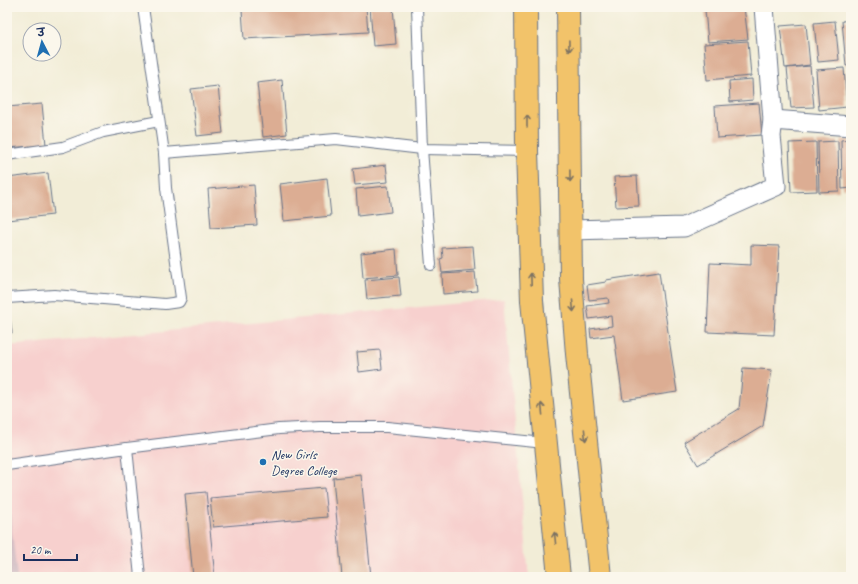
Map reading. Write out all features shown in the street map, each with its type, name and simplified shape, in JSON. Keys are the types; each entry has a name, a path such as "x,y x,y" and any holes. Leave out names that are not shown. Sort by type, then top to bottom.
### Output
{"main road":[{"path":"526,7 526,152 532,301 559,577"},
{"path":"568,7 571,279 577,354 600,577"}],"street":[{"path":"571,230 684,227 776,186 771,136 773,120 764,7"},
{"path":"773,120 851,126"}],"lane":[{"path":"7,298 54,296 165,304 179,302 181,298 166,188 164,152 143,7"},
{"path":"417,7 422,150 431,265"},
{"path":"7,155 63,147 103,132 159,121"},
{"path":"164,152 336,139 422,150 526,152"},
{"path":"7,465 279,428 320,426 387,427 546,443"},
{"path":"127,448 140,577"}],"shaded area":[{"name":"New Girls Degree College","path":"504,299 529,577 7,577 7,346"},
{"path":"7,487 17,577 7,577"}],"building":[{"path":"296,7 366,7 368,32 244,39 242,10"},
{"path":"370,7 393,7 396,44 373,46"},
{"path":"744,7 748,39 708,42 705,10"},
{"path":"851,20 851,65 846,66 842,21"},
{"path":"835,21 839,60 818,62 814,23"},
{"path":"806,24 810,65 785,68 780,26"},
{"path":"748,41 751,76 707,80 704,44"},
{"path":"810,66 814,107 791,108 787,68"},
{"path":"844,68 847,107 819,110 816,70"},
{"path":"752,79 753,100 730,102 729,81"},
{"path":"282,80 287,134 263,137 257,83"},
{"path":"218,86 223,133 197,136 191,89"},
{"path":"759,103 762,135 717,138 715,106"},
{"path":"42,104 46,145 7,148 7,107"},
{"path":"851,139 851,188 842,189 841,140"},
{"path":"838,141 839,191 819,192 818,142"},
{"path":"816,142 817,191 791,192 789,143"},
{"path":"386,165 388,182 355,185 353,169"},
{"path":"48,173 53,215 7,220 7,178"},
{"path":"637,176 639,206 616,207 614,177"},
{"path":"327,178 331,216 284,221 280,184"},
{"path":"254,185 257,225 211,228 208,189"},
{"path":"388,186 391,212 358,216 356,189"},
{"path":"751,245 779,246 774,335 707,332 710,263 751,265"},
{"path":"473,246 475,270 442,273 440,259 443,258 442,248"},
{"path":"396,249 398,275 363,278 361,253"},
{"path":"475,272 477,291 443,294 442,274"},
{"path":"659,272 677,392 623,400 614,335 591,338 590,329 612,326 611,316 589,319 587,306 609,303 608,298 589,300 587,285 606,282 606,280"},
{"path":"399,277 401,296 367,299 365,280"},
{"path":"7,316 10,316 12,333 7,334"},
{"path":"380,350 382,369 359,372 357,352"},
{"path":"743,368 772,370 763,426 698,465 684,442 739,409"},
{"path":"361,475 371,577 342,577 333,478"},
{"path":"324,488 327,517 213,527 210,498"},
{"path":"206,492 215,577 193,577 185,494"}],"place":[{"name":"New Girls Degree College","path":"263,462"}]}
